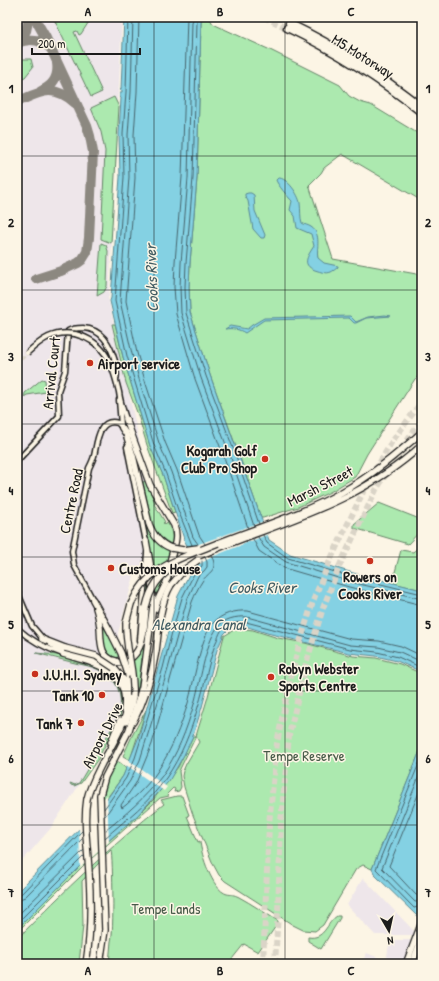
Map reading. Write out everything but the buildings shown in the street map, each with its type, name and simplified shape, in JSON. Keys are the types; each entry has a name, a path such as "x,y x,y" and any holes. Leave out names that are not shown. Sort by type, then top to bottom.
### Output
{"highway":[{"name":"M5 Motorway","path":"288,25 340,49 368,66 422,113"},
{"name":"M5 Motorway","path":"398,91 422,107"}],"main road":[{"path":"126,419 140,471 142,497"},
{"path":"126,419 150,485 174,525 176,536 176,543 167,580 155,605 148,646"},
{"path":"122,427 126,434 133,456 148,520 153,532 159,540 171,548 180,550 219,546"},
{"name":"Marsh Street","path":"219,546 284,520 342,492 375,470 422,433"},
{"name":"Marsh Street","path":"284,520 327,506 362,489 399,465 422,445"},
{"path":"129,730 141,695 153,606 149,556 146,542"},
{"path":"74,657 113,666 133,656 139,649 142,640 146,607 152,588 158,580 166,572 180,564 219,546"},
{"name":"Airport Drive","path":"100,964 105,930 100,804 101,790 105,777 139,709 155,656 163,603 171,585 187,567 219,546"},
{"name":"Airport Drive","path":"86,964 91,917 86,819 87,800 91,785 120,732 129,712 133,680 126,642 126,629 129,610 133,598 144,582 158,569 169,562 219,546"},
{"path":"93,600 109,629 125,664 129,681 131,695 120,732"},
{"path":"93,600 99,618 101,644 104,654 114,661 121,661 133,656"},
{"path":"40,637 74,657 110,670 118,680 125,699 123,711 105,759"},
{"path":"63,651 96,656 113,666 125,683 128,692 128,704"},
{"path":"406,964 422,922"},
{"path":"412,964 422,938"}],"street":[{"name":"Arrival Court","path":"17,461 59,416 58,391 65,371 68,331 76,328 88,328 101,335 108,343 112,352 116,364 116,380"},
{"path":"27,353 40,341 50,336 62,333 82,336 95,343 105,353 110,362 126,419"},
{"path":"119,392 122,427 131,460 146,542 140,639 133,656"},
{"name":"Centre Road","path":"93,600 74,565 72,551 86,480 89,468 94,458 100,433 104,426 110,422 116,422 122,427"},
{"path":"17,591 32,626 40,637"},
{"path":"17,628 30,639 52,650 63,651"}],"shaded area":[{"path":"17,17 122,17 117,103 119,107 108,297 164,555 134,576 118,633 120,693 122,704 115,731 50,829 17,867"},
{"path":"363,878 414,931 413,935 375,935 347,905"},
{"path":"390,940 411,940 402,964 361,963 367,953 386,961"}],"green space":[{"path":"53,17 92,17 81,34 79,35 77,31 74,32 102,92 91,97"},
{"path":"203,17 209,17 213,24 268,49 340,85 349,96 360,102 371,105 422,136 422,201 342,154 324,168 309,185 333,259 422,275 422,373 415,379 367,454 355,477 330,492 298,507 263,518 261,518 210,375 190,312 190,263 197,178 201,22"},
{"path":"21,59 31,59 33,67 25,77 17,80 17,61"},
{"path":"114,97 119,107 111,243 101,239 105,151 101,132 91,108"},
{"path":"101,243 106,245 108,251 107,286 104,292 97,296"},
{"path":"112,324 115,324 123,357 150,446 163,475 175,512 172,513 126,383"},
{"path":"42,379 45,380 46,392 27,395 24,397 25,393"},
{"path":"146,481 155,503 154,504 165,522 163,523 167,524 167,522 170,528 172,545 159,536 158,537 153,528 143,482"},
{"path":"379,503 422,520 422,529 408,544 354,528 354,524"},
{"path":"144,517 156,541 171,550 165,566 164,581 156,597 154,597 151,564 153,561 152,554 150,554"},
{"path":"422,544 422,590 392,583 401,550 413,552"},
{"path":"145,575 149,575 151,603 137,699 131,715 132,661 144,643 147,630 149,608 144,607"},
{"path":"103,622 119,655 117,658 108,653 104,644 101,623"},
{"name":"Tempe Reserve","path":"237,628 253,630 278,638 305,643 353,656 376,658 400,664 422,674 422,746 372,869 363,865 356,869 323,925 315,931 303,930 293,925 225,881 219,875 193,815 182,776 186,764 199,742 196,736 224,636"},
{"path":"36,653 57,655 78,660 107,671 115,679 123,698 120,716 98,759 81,783 74,786 70,783 75,785 79,783 119,716 120,695 111,678 96,669"},
{"path":"146,710 130,760 123,756"},
{"path":"193,736 196,736 179,771 181,787 179,791 174,792 175,789 173,788 167,794 169,796 160,798 83,866 17,932 17,929 71,874 153,800 178,767"},
{"path":"114,762 119,762 127,768 102,805 107,779"},
{"name":"Tempe Lands","path":"182,796 189,815 187,816 198,842 200,841 208,871 217,886 227,894 239,897 278,921 258,952 244,944 232,959 239,964 109,964 113,912 111,850 82,881 83,925 79,964 17,964 17,939 52,903 89,869 164,804 161,800"},
{"path":"337,916 340,916 340,918 321,949 308,941 308,937 314,937 322,934"}],"water":[{"name":"Cooks River","path":"124,17 203,17 201,22 197,178 190,263 190,312 210,375 269,540 290,554 353,573 422,590 422,672 397,661 376,656 349,653 267,633 245,626 237,626 229,629 224,634 217,650 193,736 169,781 137,816 85,861 17,929 17,892 102,806 123,776 138,739 178,596 192,569 199,564 185,542 163,475 150,446 123,357 110,301 120,177 119,134 120,93 122,93 122,91 120,90"},
{"path":"281,178 289,183 295,191 300,203 302,223 311,227 318,237 318,258 324,263 338,266 332,272 326,273 318,271 312,269 307,264 307,257 314,246 311,234 297,228 295,216 290,210 292,201 277,182 276,180"},
{"path":"248,193 254,195 255,211 265,235 264,238 261,238 253,229 248,201 245,196 245,194"},
{"path":"385,315 391,316 366,318 356,323 349,318 264,320 245,333 235,329 225,329 230,326 247,329 264,318 350,316 356,322 368,317"},
{"path":"422,746 422,907 418,915 416,915 375,875 372,869"}],"pier":[{"path":"264,521 269,534 214,556 189,570 193,546"},
{"path":"128,760 167,787 164,791 126,765"},
{"path":"107,795 109,842 80,868 79,827"}],"taxiway":[{"path":"17,42 26,31 29,17"},
{"path":"34,17 46,38 87,126 93,152 87,252 78,263 61,271 36,279"},
{"path":"17,43 26,40 34,40 42,42 50,48"},
{"path":"41,91 49,86 54,80 57,72 57,63"},
{"path":"17,102 46,91 53,91 60,93 75,103"}],"tunnel":[{"path":"264,17 287,28"},
{"path":"277,17 289,23"},
{"path":"17,363 27,353"},
{"path":"263,964 269,824 277,743 300,642 313,601 328,565 365,488 391,443 422,401"},
{"path":"275,964 281,822 289,735 306,664 323,608 339,567 376,490 422,420"}],"place":[{"name":"Airport service","path":"90,363"},
{"name":"Kogarah Golf Club Pro Shop","path":"265,459"},
{"name":"Rowers on Cooks River","path":"370,561"},
{"name":"Customs House","path":"111,568"},
{"name":"J.U.H.I. Sydney","path":"35,674"},
{"name":"Robyn Webster Sports Centre","path":"271,677"},
{"name":"Tank 10","path":"102,695"},
{"name":"Tank 7","path":"81,723"}],"water label":[{"name":"Alexandra Canal","path":"199,624"}]}
